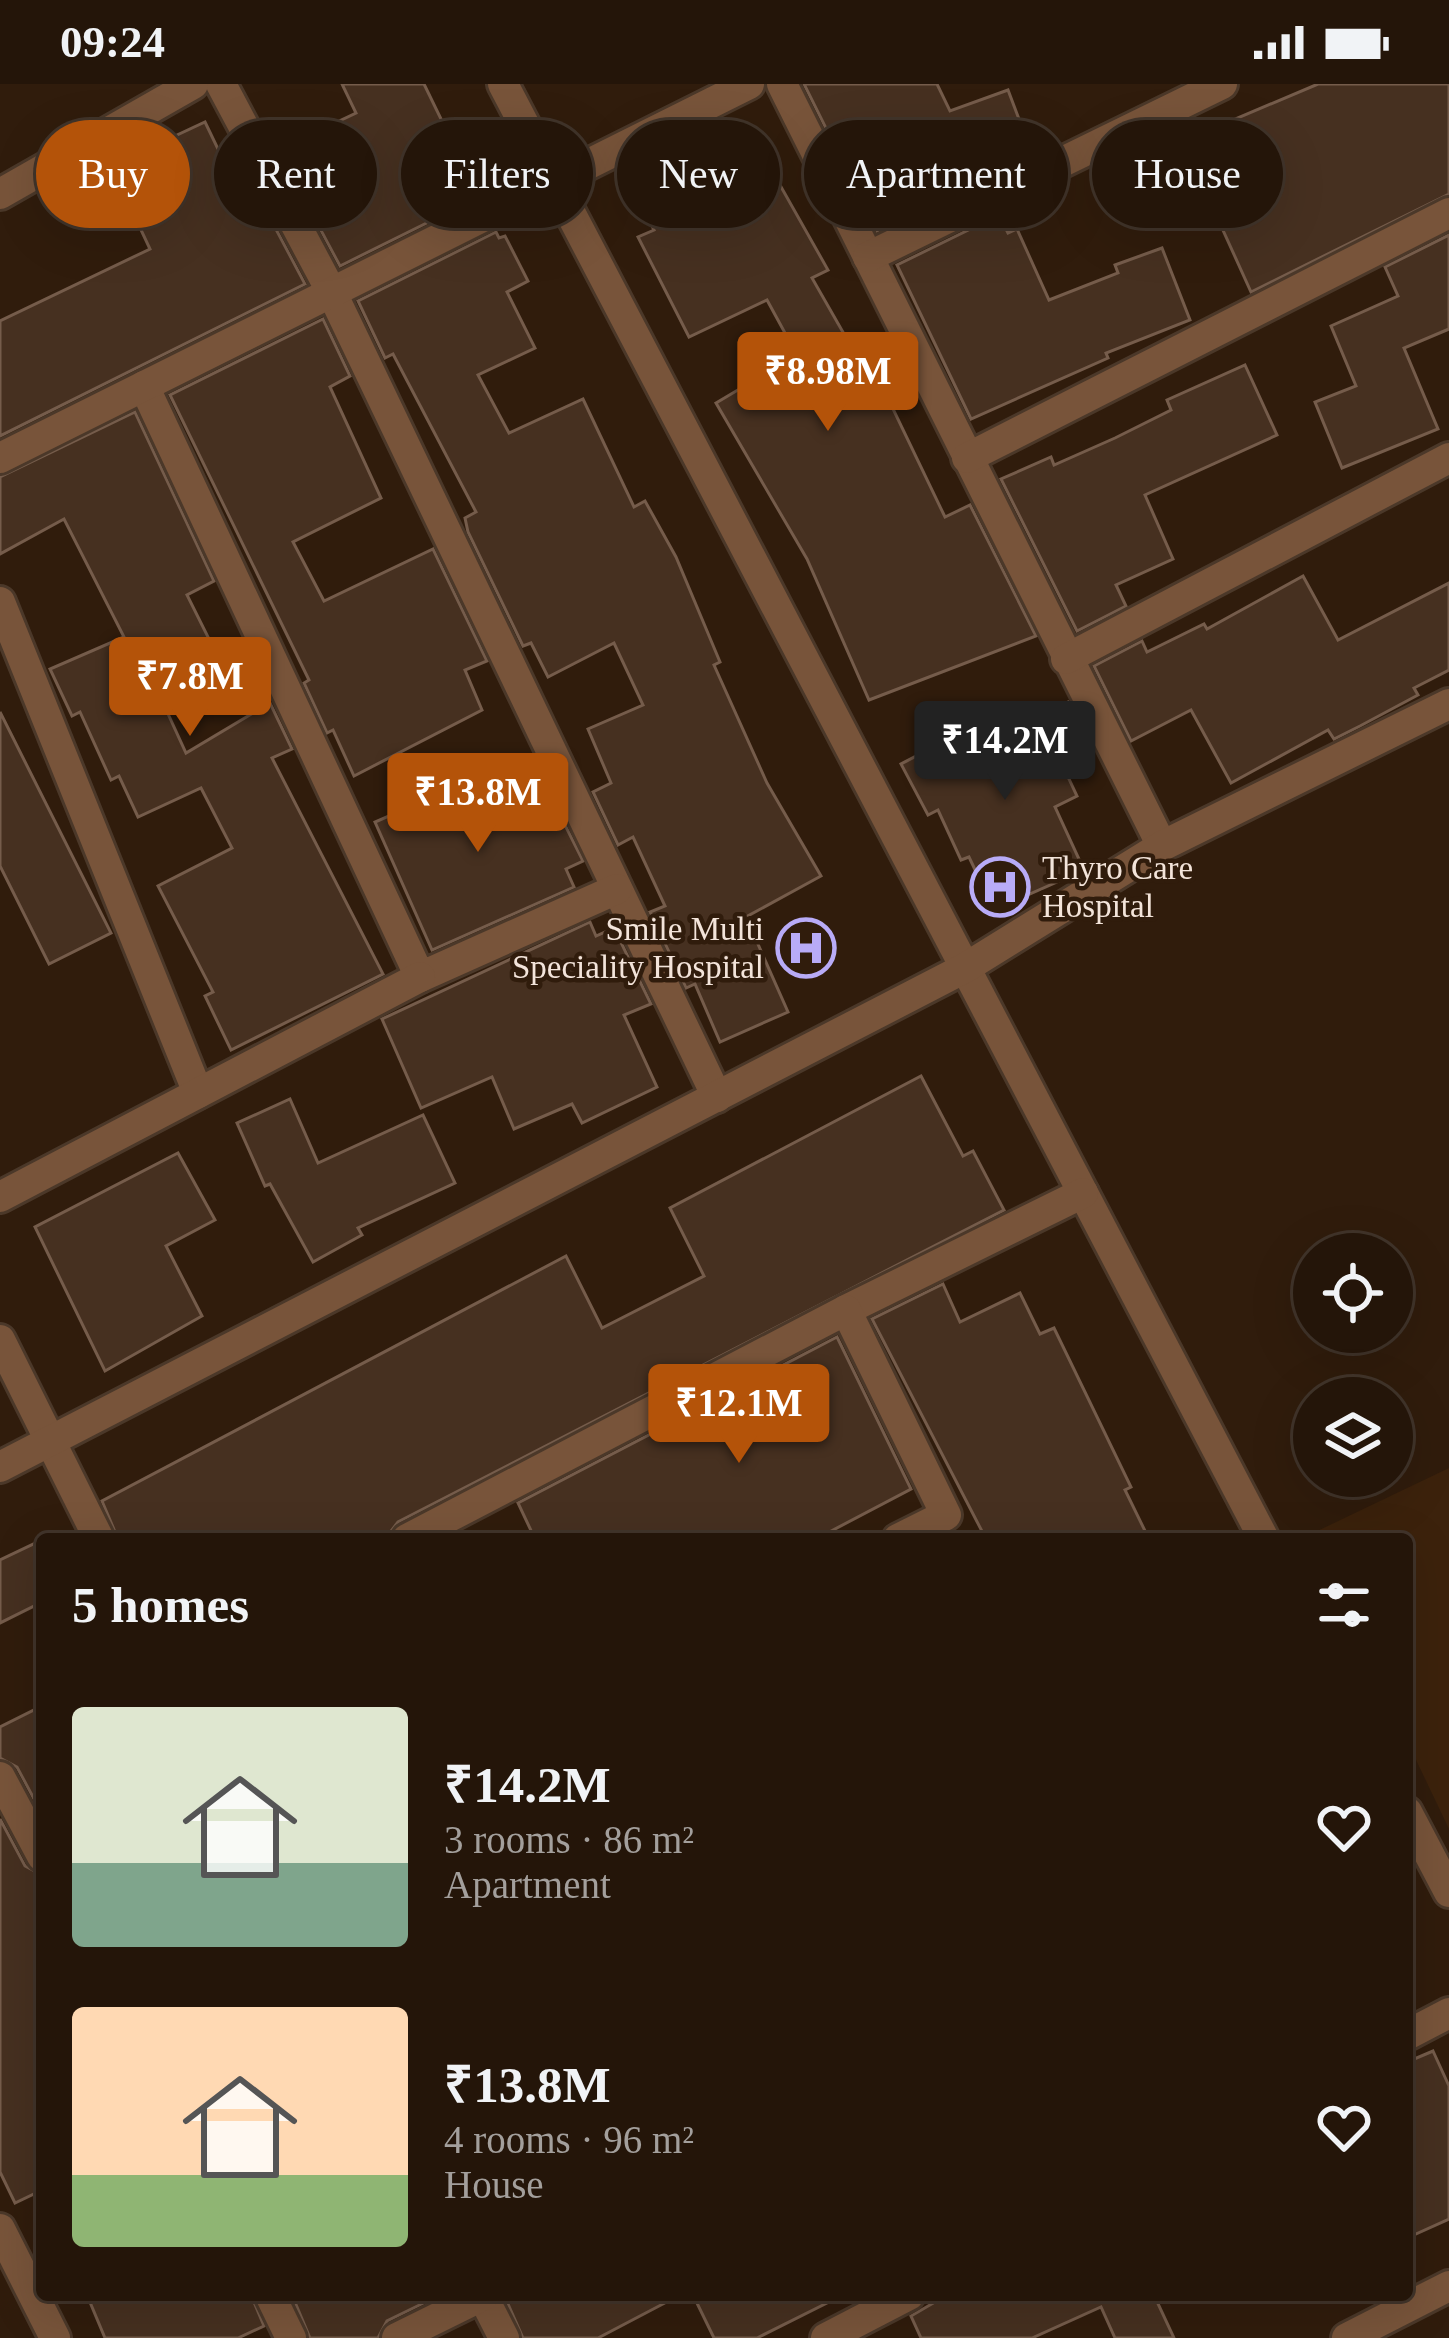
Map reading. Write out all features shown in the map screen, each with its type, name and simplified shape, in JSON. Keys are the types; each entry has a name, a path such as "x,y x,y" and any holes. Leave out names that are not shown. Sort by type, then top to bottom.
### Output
{"street":[{"path":"0,194 193,84"},
{"path":"221,84 332,291 717,1096"},
{"path":"502,84 521,120"},
{"path":"593,159 748,84"},
{"path":"782,84 1162,846"},
{"path":"868,257 1222,84"},
{"path":"967,458 1449,213"},
{"path":"0,458 456,228"},
{"path":"578,228 1261,1533"},
{"path":"144,386 419,977"},
{"path":"1066,658 1449,458"},
{"path":"0,602 198,1093"},
{"path":"0,1467 965,968 1162,846 1449,704"},
{"path":"0,1197 419,977 617,889"},
{"path":"419,1533 1083,1192"},
{"path":"846,1310 952,1527"},
{"path":"0,1340 96,1533"},
{"path":"0,1777 36,1845"},
{"path":"1413,1828 1449,1892"},
{"path":"1413,2032 1449,2013"},
{"path":"0,2229 23,2285 55,2338"},
{"path":"1347,2338 1449,2286"},
{"path":"273,2301 291,2338"},
{"path":"397,2338 470,2301"},
{"path":"485,2301 504,2338"},
{"path":"826,2338 897,2301"}],"shaded area":[{"path":"1449,1468 1449,1829 1413,1754 1413,1533 1313,1533 1388,1497 1413,1497 1413,1485"}],"building":[{"path":"342,84 424,84 442,120 401,120 401,228 417,228 340,266 320,228 377,228 377,120 341,120 356,113"},
{"path":"804,84 937,84 950,111 1008,90 1019,120 822,120"},
{"path":"1318,84 1449,84 1449,194 1251,292 1222,228 1283,228 1283,120 1233,120"},
{"path":"205,122 214,141 214,228 275,228 305,284 0,436 0,321 150,249 140,228 190,228 190,129"},
{"path":"780,185 828,270 812,278 848,341 858,336 945,517 970,505 1036,636 869,700 807,559 716,403 797,355 767,300 689,337 638,237 654,230 780,228"},
{"path":"972,228 1006,228 1008,233 1017,229 1049,300 1118,273 1115,265 1162,248 1190,320 1106,353 1108,358 971,419 897,265"},
{"path":"496,232 499,238 505,236 528,281 507,292 535,348 478,375 509,433 583,399 634,507 645,501 676,557 720,662 714,665 767,783 821,876 746,917 788,1012 720,1042 695,984 686,988 650,912 665,906 633,837 618,845 593,792 611,783 588,729 643,705 614,643 548,677 531,643 523,646 468,532 465,518 476,512 393,354 385,358 358,301"},
{"path":"1449,235 1449,329 1404,348 1438,429 1342,468 1315,402 1356,386 1331,326 1398,296 1385,267"},
{"path":"323,319 350,376 330,387 381,498 293,542 324,601 433,549 487,661 465,670 482,710 354,776 333,730 327,733 304,683 309,680 170,395"},
{"path":"1245,365 1277,435 1145,495 1173,559 1116,585 1126,606 1077,631 1001,479 1051,457 1054,465 1115,438 1171,410 1167,400"},
{"path":"135,412 214,581 187,595 215,651 153,681 186,753 270,703 292,749 272,758 383,974 231,1050 205,996 213,992 158,886 232,848 201,788 138,817 119,776 111,780 80,712 72,716 50,669 124,637 64,519 0,554 0,477"},
{"path":"1303,576 1338,640 1449,583 1449,670 1414,688 1418,695 1360,726 1334,739 1328,730 1231,783 1191,710 1131,741 1094,666 1142,641 1147,652 1204,624 1207,629"},
{"path":"1068,702 1084,733 1054,747 1077,796 1055,807 1084,870 994,910 969,857 961,860 938,810 928,815 901,764 968,729 977,747"},
{"path":"0,712 111,933 49,964 0,866"},
{"path":"506,765 514,782 524,777 542,816 557,809 583,861 566,869 574,887 432,950 375,822"},
{"path":"590,922 596,936 614,928 651,1004 624,1015 657,1087 582,1123 572,1104 514,1129 492,1077 421,1108 382,1019"},
{"path":"921,1076 963,1156 973,1151 1004,1210 398,1522 390,1533 115,1533 102,1501 566,1256 602,1328 704,1276 670,1208"},
{"path":"290,1099 318,1163 423,1115 455,1183 358,1228 362,1235 313,1262 270,1184 265,1186 237,1123"},
{"path":"178,1153 215,1220 166,1246 202,1316 105,1371 35,1227"},
{"path":"943,1284 960,1322 1020,1293 1040,1334 1054,1328 1131,1487 1125,1490 1146,1533 983,1533 872,1319"},
{"path":"837,1337 911,1489 827,1533 532,1533 518,1503"},
{"path":"36,1543 36,1605 0,1623 0,1560"},
{"path":"36,1709 36,1803 17,1767 0,1758 0,1727"},
{"path":"0,1819 25,1866 36,1872 36,2193 15,2203 0,2172"},
{"path":"1433,2051 1449,2086 1449,2219 1413,2235 1413,2059"},
{"path":"90,2301 254,2301 264,2326 238,2338 105,2338"},
{"path":"295,2301 428,2301 387,2321 378,2338 310,2338"},
{"path":"507,2301 669,2301 598,2338 523,2338"},
{"path":"696,2301 831,2301 757,2338 714,2338"},
{"path":"937,2301 1157,2301 1174,2338 1115,2338 1101,2307 1032,2338 921,2338 911,2316"}],"place":[{"name":"Thyro Care Hospital","path":"1000,887"},
{"name":"Smile Multi Speciality Hospital","path":"806,948"}]}
